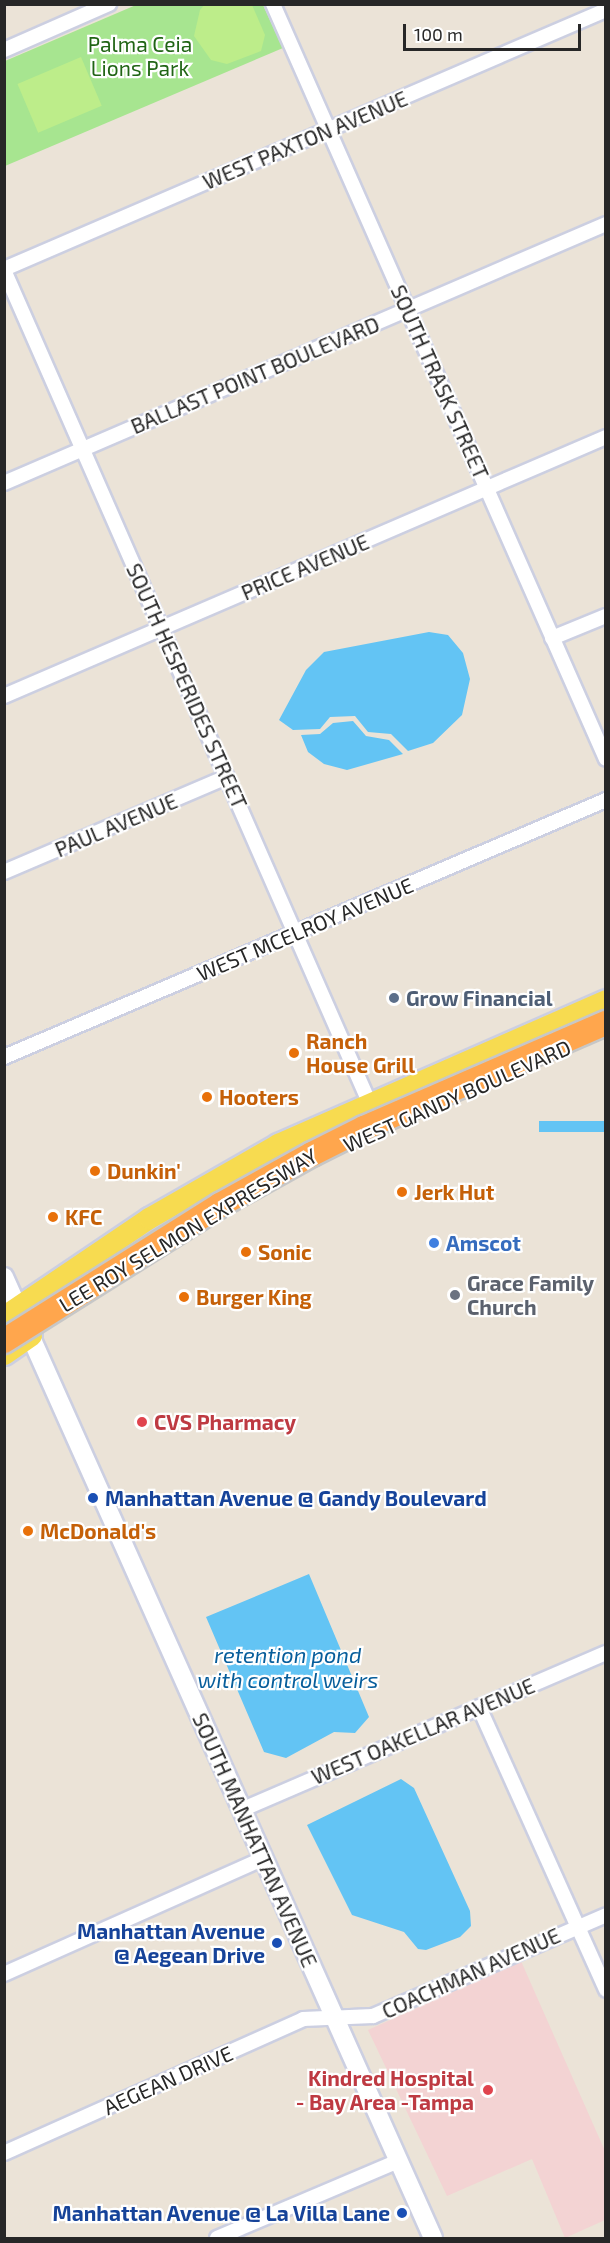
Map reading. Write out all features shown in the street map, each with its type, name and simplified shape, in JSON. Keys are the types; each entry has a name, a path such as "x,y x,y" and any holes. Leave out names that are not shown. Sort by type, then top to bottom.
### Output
{"highway":[{"name":"LEE ROY SELMON EXPRESSWAY","path":"9,1316 213,1194 306,1142 359,1116 606,1008"},
{"name":"LEE ROY SELMON EXPRESSWAY","path":"4,1341 220,1206 302,1160 364,1128 606,1024"}],"main road":[{"name":"WEST GANDY BOULEVARD","path":"9,1316 149,1218 293,1137 606,1000"},
{"path":"575,1044 583,1034 606,1024"},
{"name":"WEST GANDY BOULEVARD","path":"4,1354 184,1234 322,1156 606,1032"},
{"path":"322,1156 327,1139 338,1130 455,1077 495,1047"},
{"path":"30,1336 36,1317 57,1294 164,1219 270,1157 293,1137"},
{"name":"SOUTH MANHATTAN AVENUE","path":"4,1277 9,1316 30,1336 433,2238"},
{"path":"4,1341 14,1327 9,1316"}],"street":[{"path":"4,50 109,4"},
{"name":"SOUTH TRASK STREET","path":"273,4 606,759"},
{"name":"WEST PAXTON AVENUE","path":"4,270 606,10"},
{"name":"BALLAST POINT BOULEVARD","path":"4,483 606,224"},
{"name":"SOUTH HESPERIDES STREET","path":"4,270 369,1102"},
{"name":"PRICE AVENUE","path":"4,696 606,437"},
{"path":"552,638 606,616"},
{"name":"PAUL AVENUE","path":"4,872 227,777"},
{"name":"WEST MCELROY AVENUE","path":"4,1058 606,800"},
{"name":"WEST OAKELLAR AVENUE","path":"241,1810 605,1654"},
{"path":"479,1707 606,1990"},
{"path":"4,1974 262,1859"},
{"name":"COACHMAN AVENUE","path":"334,2018 373,2016 606,1915"},
{"name":"AEGEAN DRIVE","path":"4,2153 303,2019 334,2018"},
{"path":"217,2238 398,2161"}],"shaded area":[{"name":"Kindred Hospital - Bay Area -Tampa","path":"521,1961 605,2151 605,2220 565,2238 532,2159 447,2196 368,2030"}],"green space":[{"path":"205,4 252,5 265,35 261,51 227,64 211,60 194,36 200,10"},
{"name":"Palma Ceia Lions Park","path":"136,5 263,5 283,48 5,166 5,61"},
{"path":"81,57 102,106 38,133 17,84"}],"water":[{"path":"429,632 448,635 463,653 470,679 462,715 433,743 408,751 391,734 368,732 355,716 330,717 320,729 293,730 279,720 306,670 324,652"},
{"path":"353,721 366,736 389,740 403,754 347,770 324,764 308,752 301,735 320,734 333,723"},
{"path":"539,1121 605,1121 605,1132 539,1132"},
{"name":"retention pond with control weirs","path":"309,1574 369,1717 355,1733 334,1732 286,1758 264,1752 206,1617"},
{"path":"401,1779 414,1788 470,1911 471,1926 460,1937 426,1950 418,1949 404,1932 352,1915 307,1825"}],"place":[{"name":"Grow Financial","path":"394,998"},
{"name":"Ranch House Grill","path":"294,1053"},
{"name":"Hooters","path":"207,1097"},
{"name":"Dunkin'","path":"95,1171"},
{"name":"Jerk Hut","path":"402,1192"},
{"name":"KFC","path":"53,1217"},
{"name":"Amscot","path":"434,1243"},
{"name":"Sonic","path":"246,1252"},
{"name":"Grace Family Church","path":"455,1295"},
{"name":"Burger King","path":"184,1297"},
{"name":"CVS Pharmacy","path":"142,1422"},
{"name":"Manhattan Avenue @ Gandy Boulevard","path":"93,1498"},
{"name":"McDonald's","path":"28,1531"},
{"name":"Manhattan Avenue @ Aegean Drive","path":"277,1943"},
{"name":"Kindred Hospital - Bay Area -Tampa","path":"488,2090"},
{"name":"Manhattan Avenue @ La Villa Lane","path":"402,2213"}]}
